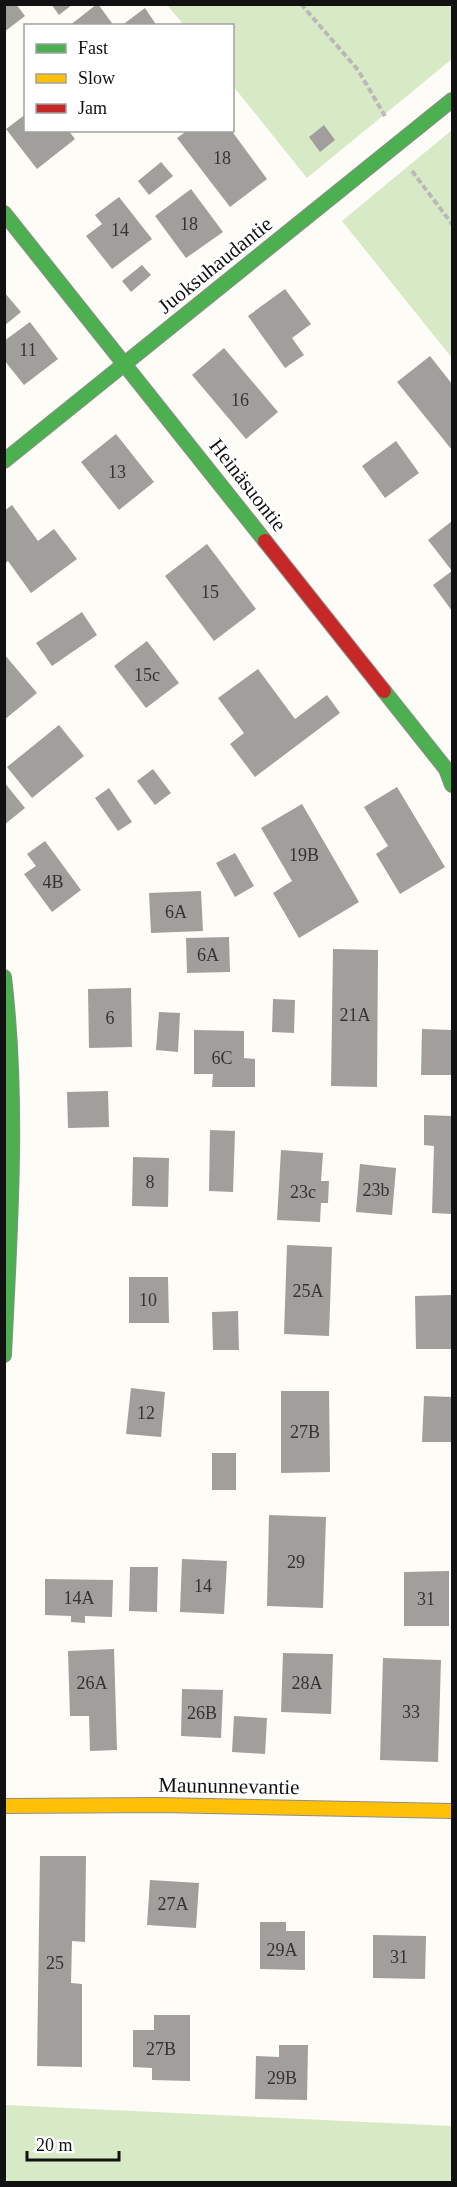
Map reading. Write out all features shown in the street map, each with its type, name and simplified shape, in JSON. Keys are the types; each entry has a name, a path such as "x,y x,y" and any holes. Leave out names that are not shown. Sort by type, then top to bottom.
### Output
{"street":[{"name":"Juoksuhaudantie","path":"4,461 453,100"},
{"name":"Heinäsuontie","path":"4,213 446,769 453,785"},
{"path":"4,977 11,1051 11,1174 4,1355"},
{"name":"Maununnevantie","path":"4,1806 160,1805 453,1811"}],"path":[{"path":"301,4 358,70 389,123 397,144 412,171 453,224"}],"green space":[{"path":"167,5 452,5 452,59 307,178 234,87 234,24 183,24"},
{"path":"452,130 452,358 342,221"},
{"path":"5,2105 452,2126 452,2182 5,2182"}],"building":[{"path":"4,4 16,4 25,16 4,32"},
{"path":"51,4 73,4 59,15"},
{"path":"97,4 113,24 72,24"},
{"path":"145,8 156,24 124,24"},
{"path":"24,116 24,132 70,132 75,139 37,169 6,129"},
{"path":"324,125 335,140 320,152 309,137"},
{"path":"185,132 232,132 267,179 230,207 177,138"},
{"path":"161,162 173,176 149,195 138,181"},
{"path":"191,189 223,232 186,258 155,216"},
{"path":"119,197 152,239 112,269 86,236 102,224 95,215"},
{"path":"142,265 151,275 131,292 122,281"},
{"path":"285,289 311,324 292,338 304,355 285,368 248,316"},
{"path":"4,292 21,312 4,326"},
{"path":"30,322 58,359 24,385 4,360 4,341"},
{"path":"224,348 278,412 246,439 192,375"},
{"path":"430,356 452,384 452,450 397,382"},
{"path":"116,434 154,482 119,510 81,462"},
{"path":"396,441 419,473 385,498 362,466"},
{"path":"12,505 38,541 54,529 77,559 31,593 8,561 4,564 4,511"},
{"path":"452,521 452,571 428,540"},
{"path":"207,544 256,609 214,641 165,576"},
{"path":"452,571 452,611 433,585"},
{"path":"82,612 97,635 52,666 36,643"},
{"path":"147,641 179,683 146,708 114,666"},
{"path":"4,654 37,693 4,720"},
{"path":"258,669 295,719 327,695 340,713 255,777 230,744 244,733 218,698"},
{"path":"59,725 84,756 32,798 7,767"},
{"path":"153,769 171,793 155,805 137,781"},
{"path":"4,782 25,808 4,825"},
{"path":"397,787 445,867 400,894 376,854 388,846 364,807"},
{"path":"109,788 132,822 118,831 95,798"},
{"path":"302,804 359,902 299,938 273,893 292,881 261,828"},
{"path":"45,841 81,890 52,912 24,874 36,866 27,854"},
{"path":"235,853 254,886 235,897 216,863"},
{"path":"201,891 203,931 151,933 149,893"},
{"path":"229,937 230,972 187,973 186,938"},
{"path":"333,949 378,950 377,1087 331,1086"},
{"path":"131,988 132,1047 89,1048 88,989"},
{"path":"273,999 295,1000 294,1033 272,1032"},
{"path":"159,1012 180,1013 178,1052 156,1050"},
{"path":"422,1029 452,1030 452,1075 421,1075"},
{"path":"194,1030 244,1031 244,1058 255,1059 255,1087 212,1087 213,1074 194,1074"},
{"path":"108,1091 109,1127 68,1128 67,1092"},
{"path":"424,1115 452,1116 452,1214 432,1213 434,1146 424,1145"},
{"path":"210,1130 235,1131 233,1192 209,1191"},
{"path":"281,1150 323,1153 321,1181 329,1181 328,1203 321,1203 320,1222 277,1220"},
{"path":"133,1157 169,1158 168,1207 132,1206"},
{"path":"360,1164 396,1168 392,1215 356,1212"},
{"path":"287,1245 332,1247 329,1336 284,1334"},
{"path":"129,1277 168,1277 169,1323 129,1323"},
{"path":"452,1295 452,1349 416,1349 415,1296"},
{"path":"238,1311 239,1350 213,1350 212,1312"},
{"path":"131,1388 165,1392 161,1437 126,1434"},
{"path":"281,1391 329,1391 330,1472 281,1473"},
{"path":"424,1396 452,1397 452,1442 422,1442"},
{"path":"212,1453 236,1453 236,1490 212,1490"},
{"path":"269,1515 326,1517 323,1608 267,1606"},
{"path":"182,1559 227,1561 224,1614 180,1612"},
{"path":"130,1567 158,1567 157,1612 129,1611"},
{"path":"449,1571 449,1626 404,1626 404,1572"},
{"path":"45,1579 113,1580 112,1617 85,1616 85,1623 71,1622 71,1616 45,1615"},
{"path":"114,1649 117,1750 90,1751 89,1716 70,1716 68,1651"},
{"path":"283,1653 333,1654 331,1714 281,1712"},
{"path":"383,1658 441,1660 438,1762 380,1760"},
{"path":"182,1689 223,1690 221,1738 181,1736"},
{"path":"234,1716 267,1718 265,1754 232,1752"},
{"path":"40,1856 86,1856 85,1942 72,1941 71,1983 82,1984 82,2067 37,2066"},
{"path":"150,1880 199,1883 196,1928 147,1925"},
{"path":"260,1922 286,1922 286,1931 305,1931 305,1970 260,1969"},
{"path":"373,1935 426,1936 425,1979 373,1978"},
{"path":"154,2015 190,2015 190,2081 152,2080 152,2068 133,2067 133,2030 154,2030"},
{"path":"279,2045 308,2045 307,2100 255,2099 256,2056 279,2057"}],"traffic: fast":[{"path":"4,461 452,100"},
{"path":"4,213 265,541"},
{"path":"384,691 446,769 452,785"},
{"path":"4,977 9,1024 12,1119 11,1213 4,1355"}],"traffic: slow":[{"path":"4,1806 160,1805 452,1811"}],"traffic: jam":[{"path":"265,541 384,691"}]}
